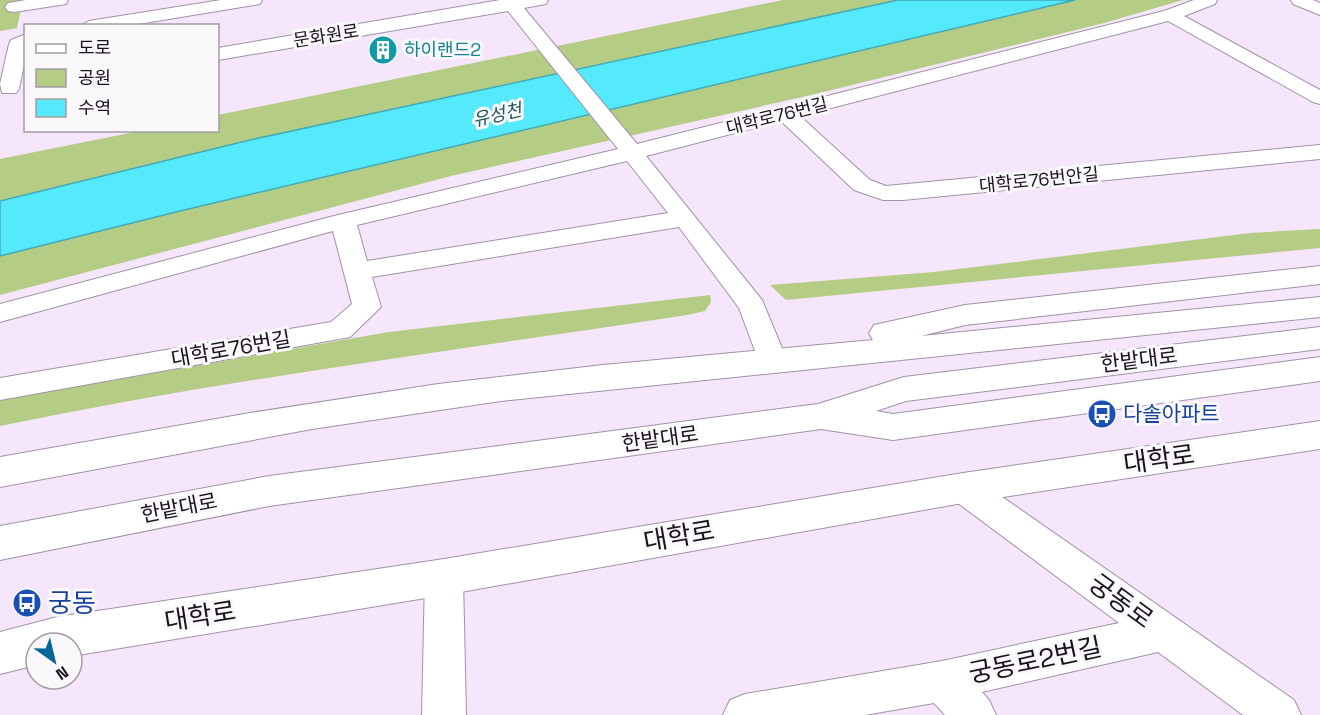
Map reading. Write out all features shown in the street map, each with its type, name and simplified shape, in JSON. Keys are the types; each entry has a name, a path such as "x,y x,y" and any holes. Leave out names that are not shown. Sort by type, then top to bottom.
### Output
{"main road":[{"path":"772,360 965,315 1320,275"},
{"name":"한밭대로","path":"0,472 336,411 500,389 772,360 1144,328 1320,307"},
{"name":"한밭대로","path":"0,543 269,491 819,417 904,389 1320,338"},
{"path":"819,417 893,427 1320,369"},
{"name":"대학로","path":"84,634 444,577 963,488 1320,435"},
{"name":"대학로","path":"0,653 24,647"}],"street":[{"path":"14,7 60,0"},
{"path":"102,24 254,0"},
{"name":"문화원로","path":"219,54 510,2 540,0"},
{"name":"대학로76번길","path":"0,313 343,221 786,114 1170,15 1209,0"},
{"path":"1299,0 1320,10"},
{"path":"510,2 633,152 752,306 772,360"},
{"path":"1170,15 1320,98"},
{"path":"12,88 18,44 24,40"},
{"name":"대학로76번안길","path":"786,114 862,185 883,193 903,193 1320,152"},
{"path":"359,271 685,218"},
{"name":"대학로76번길","path":"0,389 340,330 367,307 359,271 343,221"},
{"name":"궁동로","path":"963,488 1279,715"},
{"path":"444,577 444,715"},
{"name":"궁동로2번길","path":"745,715 942,681 1164,632"},
{"name":"궁동로2번길","path":"942,681 974,715"}],"green space":[{"path":"0,0 23,0 17,28 0,31"},
{"path":"783,0 898,0 250,140 0,201 0,159 135,132 219,132 219,115"},
{"path":"1075,0 1183,0 1104,23 807,96 451,176 0,295 0,256 180,211"},
{"path":"1320,229 1320,248 786,300 770,285 934,272 1250,233"},
{"path":"710,295 711,302 705,311 687,315 257,379 0,426 0,400 389,332"}],"water":[{"name":"유성천","path":"898,0 1075,0 180,211 0,256 0,201 250,140"}],"place":[{"name":"하이랜드2","path":"383,50"},
{"name":"다솔아파트","path":"1102,414"},
{"name":"궁동","path":"27,603"}]}
